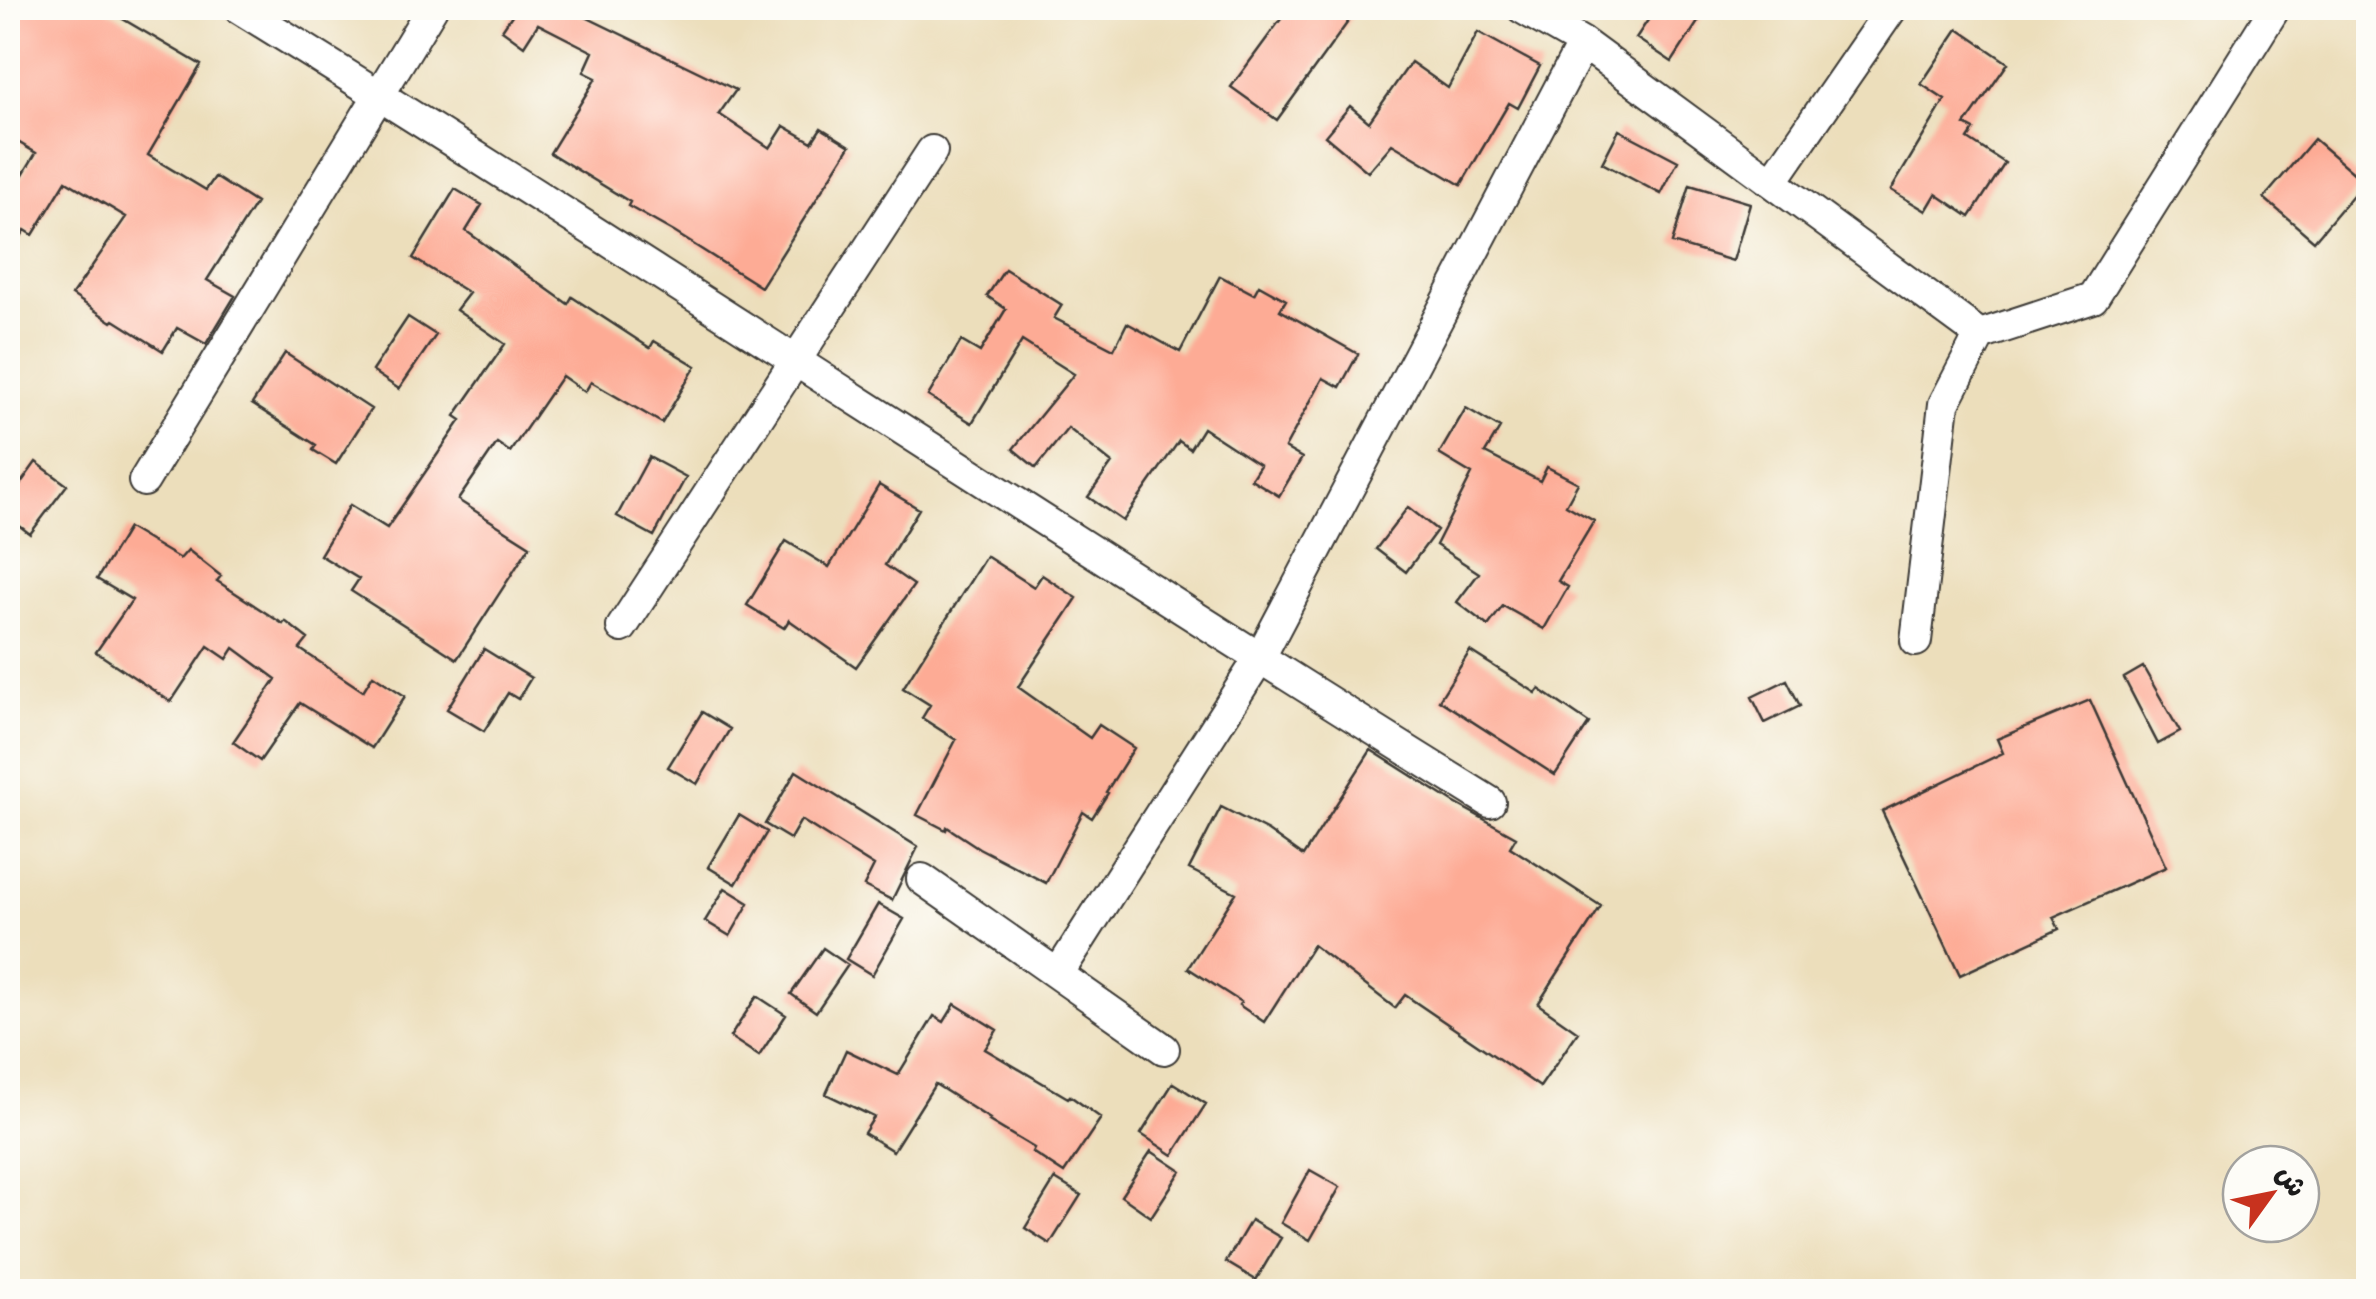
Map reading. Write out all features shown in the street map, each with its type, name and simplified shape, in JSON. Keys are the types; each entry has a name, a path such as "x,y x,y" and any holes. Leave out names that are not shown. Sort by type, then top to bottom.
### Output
{"street":[{"path":"239,8 1259,659 1490,802"},
{"path":"144,481 432,8"},
{"path":"1522,8 1584,43 1980,335"},
{"path":"1772,182 1892,8"},
{"path":"1916,640 1944,404 1980,335 2093,298 2276,8"},
{"path":"1058,974 1259,659 1584,43"},
{"path":"622,628 932,152"},
{"path":"922,879 1164,1050"}],"building":[{"path":"8,8 104,8 201,65 148,155 206,190 215,177 256,203 207,280 235,296 206,344 177,328 163,351 72,295 126,217 66,181 33,235 25,230 8,258 8,199 36,153 8,136"},
{"path":"504,8 567,8 736,90 719,114 770,148 784,126 812,142 821,128 850,146 761,287 550,153 596,78 584,72 593,52 538,24 524,46 502,30 514,12"},
{"path":"1289,8 1358,8 1277,120 1231,87"},
{"path":"1656,8 1707,8 1672,62 1636,38"},
{"path":"1958,29 2008,63 1965,125 1974,130 1968,139 2005,163 1970,217 1936,194 1926,211 1891,190 1945,100 1921,84"},
{"path":"1478,32 1540,66 1518,108 1509,103 1461,185 1392,144 1368,172 1325,136 1350,106 1369,122 1411,62 1448,88"},
{"path":"1619,130 1678,161 1661,194 1602,163"},
{"path":"2314,139 2364,182 2314,241 2264,198"},
{"path":"1690,185 1750,203 1733,261 1672,243"},
{"path":"455,189 482,205 466,231 568,304 572,297 650,348 654,341 696,366 662,423 591,382 585,392 562,376 510,452 497,443 458,500 530,546 457,659 351,591 359,579 320,555 350,505 387,528 461,420 455,416 505,344 456,310 469,293 413,258"},
{"path":"1005,269 1062,305 1054,318 1114,349 1127,323 1180,352 1220,276 1254,294 1259,285 1286,300 1280,310 1358,354 1340,387 1323,378 1285,448 1302,458 1279,496 1251,479 1260,465 1203,428 1190,449 1179,441 1123,521 1088,497 1112,463 1068,428 1036,468 1013,449 1074,374 1022,341 972,423 928,396 961,341 980,352 1006,309 987,296"},
{"path":"408,317 436,335 399,389 372,371"},
{"path":"285,353 371,409 336,464 313,450 316,445 252,404"},
{"path":"1466,408 1500,428 1485,453 1540,481 1547,467 1578,483 1566,505 1594,521 1558,581 1568,587 1544,629 1503,606 1488,626 1457,602 1479,573 1436,545 1472,474 1439,454"},
{"path":"649,457 686,477 654,536 617,516"},
{"path":"36,462 67,485 30,534 8,517 8,501"},
{"path":"879,485 919,509 885,565 914,585 856,667 789,620 784,628 747,605 786,541 829,567"},
{"path":"1408,507 1437,530 1406,572 1376,549"},
{"path":"128,528 180,559 188,550 221,576 217,581 308,639 300,649 363,691 373,675 405,696 372,748 300,703 260,761 233,742 276,679 234,648 227,659 208,646 171,702 96,652 132,600 97,579"},
{"path":"986,556 1034,587 1042,575 1077,598 1018,687 1090,738 1099,725 1134,748 1092,818 1083,812 1046,883 947,827 946,830 917,815 956,740 922,718 930,705 903,688"},
{"path":"484,649 531,678 518,699 508,693 484,731 447,709"},
{"path":"1470,651 1536,693 1539,689 1589,723 1555,775 1439,700"},
{"path":"2143,667 2180,732 2158,744 2124,678"},
{"path":"1787,680 1800,706 1765,723 1752,697"},
{"path":"2090,700 2166,867 2053,917 2059,929 1960,975 1882,811 2003,753 1997,739"},
{"path":"702,712 730,729 697,784 668,767"},
{"path":"1371,750 1516,837 1510,847 1601,906 1538,1004 1578,1032 1540,1087 1405,995 1395,1008 1313,945 1264,1022 1188,968 1236,893 1189,869 1221,807 1268,831 1303,856"},
{"path":"796,771 918,847 892,900 864,886 874,866 801,820 790,839 765,824"},
{"path":"739,815 767,832 736,884 708,867"},
{"path":"725,888 749,903 730,936 705,921"},
{"path":"878,904 904,919 872,975 846,959"},
{"path":"823,948 848,965 816,1012 791,994"},
{"path":"757,996 786,1015 759,1056 730,1037"},
{"path":"955,1004 997,1030 985,1049 1070,1096 1101,1118 1064,1173 1032,1152 1034,1148 935,1084 893,1151 864,1133 874,1117 826,1094 846,1050 898,1075 934,1016 944,1022"},
{"path":"1173,1083 1206,1104 1173,1155 1141,1134"},
{"path":"1151,1151 1181,1171 1151,1217 1121,1196"},
{"path":"1310,1170 1340,1187 1310,1240 1281,1223"},
{"path":"1055,1179 1081,1195 1050,1244 1025,1228"},
{"path":"1251,1220 1281,1238 1256,1280 1226,1262"}]}
